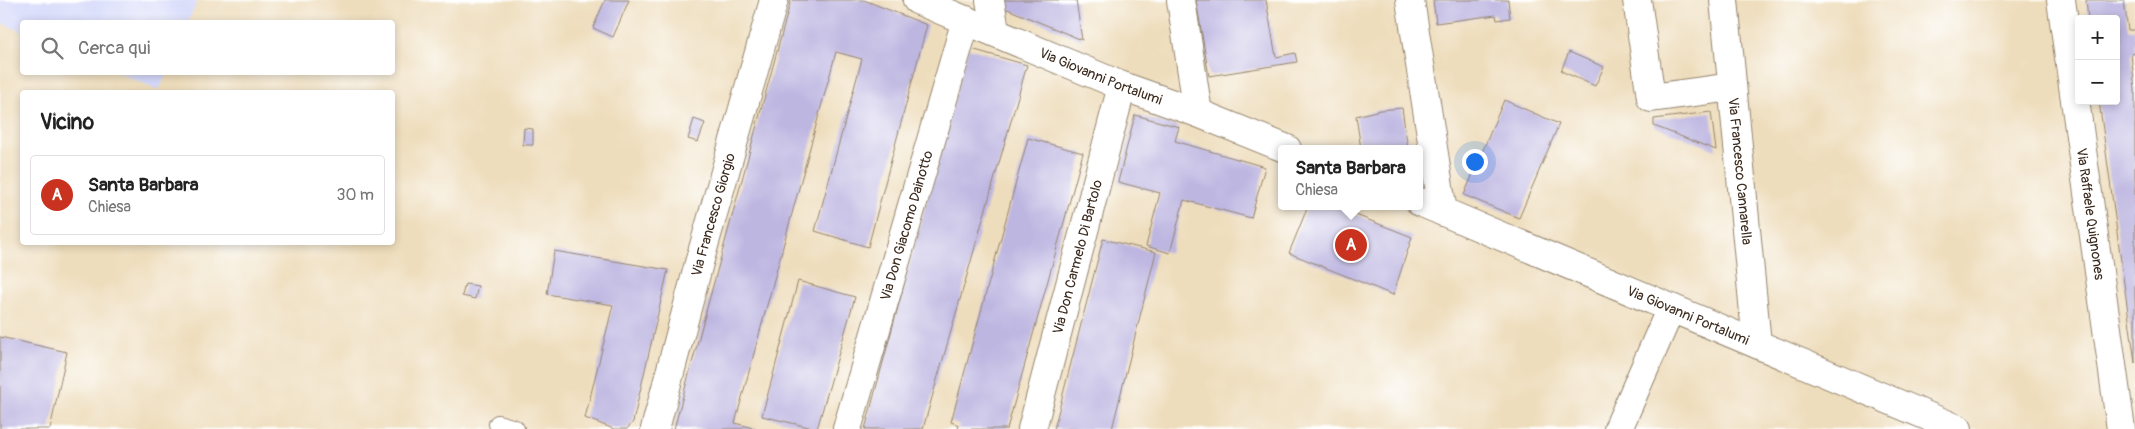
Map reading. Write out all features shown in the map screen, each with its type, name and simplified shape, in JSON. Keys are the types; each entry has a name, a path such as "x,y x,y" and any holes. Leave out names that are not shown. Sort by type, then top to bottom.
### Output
{"street":[{"name":"Via Francesco Giorgio","path":"655,429 699,263 774,0"},
{"name":"Via Giovanni Portalumi","path":"917,0 995,31 1122,86 1198,113 1278,146"},
{"path":"990,0 995,31"},
{"path":"1181,0 1198,113"},
{"path":"1410,0 1431,207"},
{"path":"1637,0 1651,98 1732,88"},
{"name":"Via Francesco Cannarella","path":"1724,0 1757,344"},
{"name":"Via Raffaele Quignones","path":"2061,0 2121,429"},
{"name":"Via Don Giacomo Dainotto","path":"846,429 966,20"},
{"name":"Via Don Carmelo Di Bartolo","path":"1032,429 1122,86"},
{"name":"Via Giovanni Portalumi","path":"1431,207 1958,429"},
{"path":"1618,429 1670,308"}],"shaded area":[{"path":"0,0 198,0 189,20 20,20 20,31 0,22"},
{"path":"123,75 166,75 159,90"}],"building":[{"path":"605,0 629,0 613,37 593,28"},
{"path":"791,0 864,0 927,25 868,247 815,231 862,59 836,52 735,423 756,429 674,429"},
{"path":"1004,0 1076,0 1082,40 1005,8"},
{"path":"1196,0 1266,0 1276,57 1295,53 1297,62 1209,76"},
{"path":"1433,0 1508,0 1510,18 1497,20 1496,15 1436,23"},
{"path":"2086,0 2124,0 2128,30 2135,30 2135,53 2131,54 2135,89 2135,363 2100,105 2120,105 2120,15 2088,15"},
{"path":"968,48 1027,65 923,429 865,429"},
{"path":"1569,52 1604,67 1595,86 1561,71"},
{"path":"1504,100 1559,124 1519,218 1464,195"},
{"path":"1402,108 1407,145 1360,145 1356,116 1380,110"},
{"path":"1711,112 1716,150 1654,126 1654,119"},
{"path":"1135,115 1179,127 1175,141 1265,167 1251,218 1184,200 1170,253 1146,246 1160,193 1118,182"},
{"path":"694,119 705,123 698,142 688,139"},
{"path":"524,128 533,129 533,145 523,145"},
{"path":"1028,138 1083,153 1007,429 958,429 959,425 951,422"},
{"path":"1306,210 1343,210 1412,237 1393,295 1289,253"},
{"path":"1103,239 1156,252 1112,429 1054,429"},
{"path":"554,251 668,270 633,422 627,429 614,429 585,418 613,305 547,294"},
{"path":"798,281 855,297 817,429 762,416"},
{"path":"465,284 478,286 475,299 462,296"},
{"path":"0,337 67,352 50,429 0,429"}],"place":[{"name":"Santa Barbara","path":"1351,245"}]}
